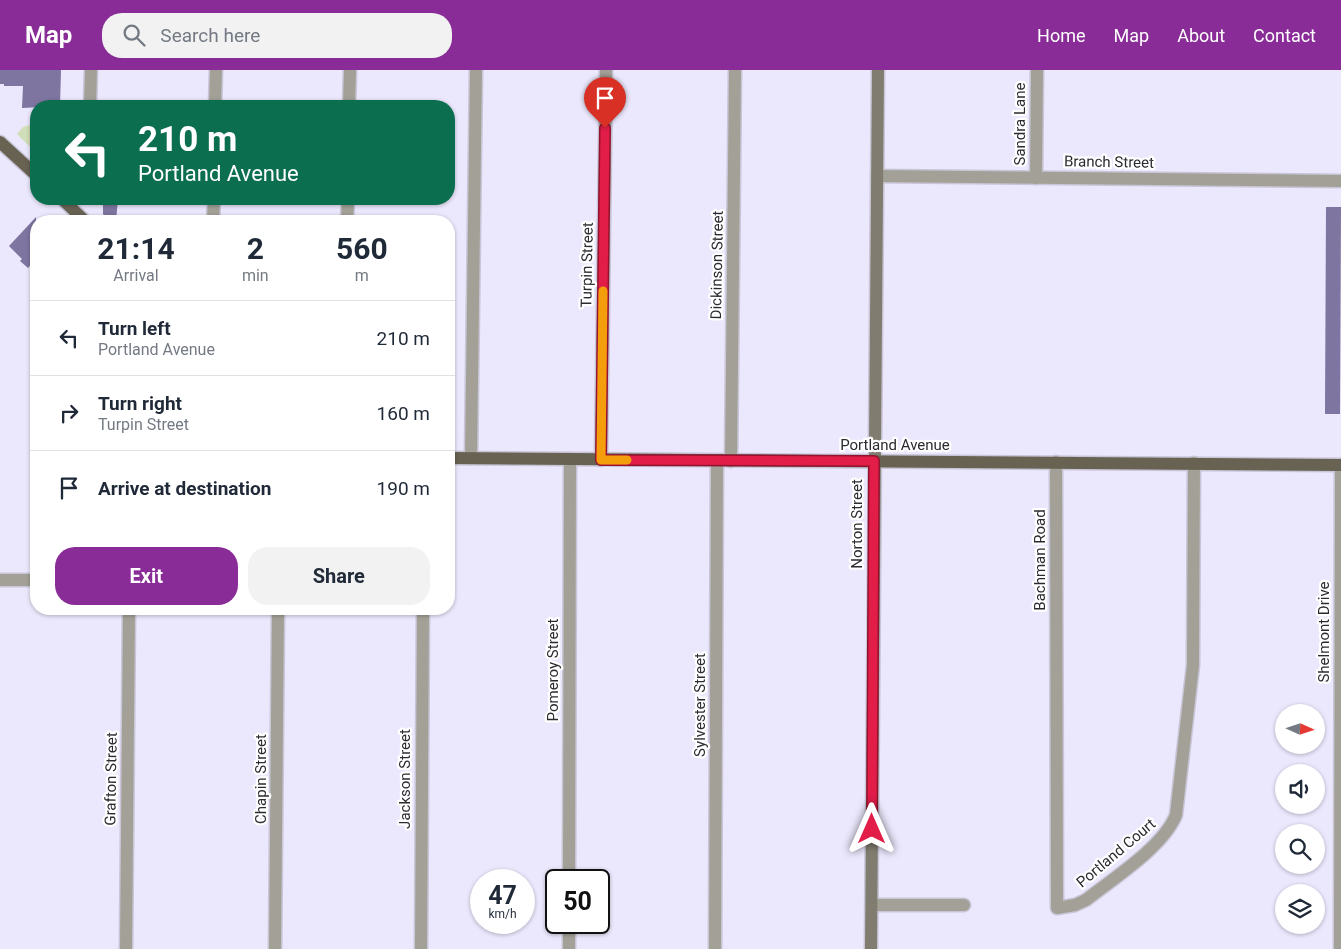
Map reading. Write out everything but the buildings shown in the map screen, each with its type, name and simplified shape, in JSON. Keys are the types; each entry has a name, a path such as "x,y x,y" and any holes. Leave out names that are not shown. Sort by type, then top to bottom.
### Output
{"main road":[{"name":"Norton Street","path":"871,949 878,70"},
{"path":"0,142 30,170"},
{"path":"71,205 80,215"},
{"name":"Portland Avenue","path":"455,458 1341,465"}],"street":[{"path":"90,100 91,70"},
{"path":"215,100 216,70"},
{"path":"349,100 350,70"},
{"path":"471,458 476,70"},
{"name":"Turpin Street","path":"601,460 606,70"},
{"name":"Dickinson Street","path":"731,461 735,70"},
{"name":"Sandra Lane","path":"1036,178 1037,70"},
{"name":"Branch Street","path":"877,176 1341,182"},
{"name":"Pomeroy Street","path":"569,869 570,459"},
{"name":"Sylvester Street","path":"715,949 717,461"},
{"name":"Bachman Road","path":"1055,658 1056,462"},
{"name":"Portland Court","path":"1055,658 1057,908 1074,905 1086,900 1158,842 1172,826 1176,815 1193,665 1194,464"},
{"name":"Shelmont Drive","path":"1340,949 1341,465"},
{"path":"0,580 30,580"},
{"name":"Grafton Street","path":"126,949 129,615"},
{"name":"Chapin Street","path":"276,949 278,615"},
{"name":"Jackson Street","path":"421,949 423,615"},
{"path":"872,905 964,905"},
{"path":"569,934 569,949"}],"green space":[{"path":"30,125 30,147 17,134 23,127"}],"slow traffic":[{"path":"603,291 601,460 627,460"}],"route":[{"path":"605,128 601,460 874,461 872,829"}]}
